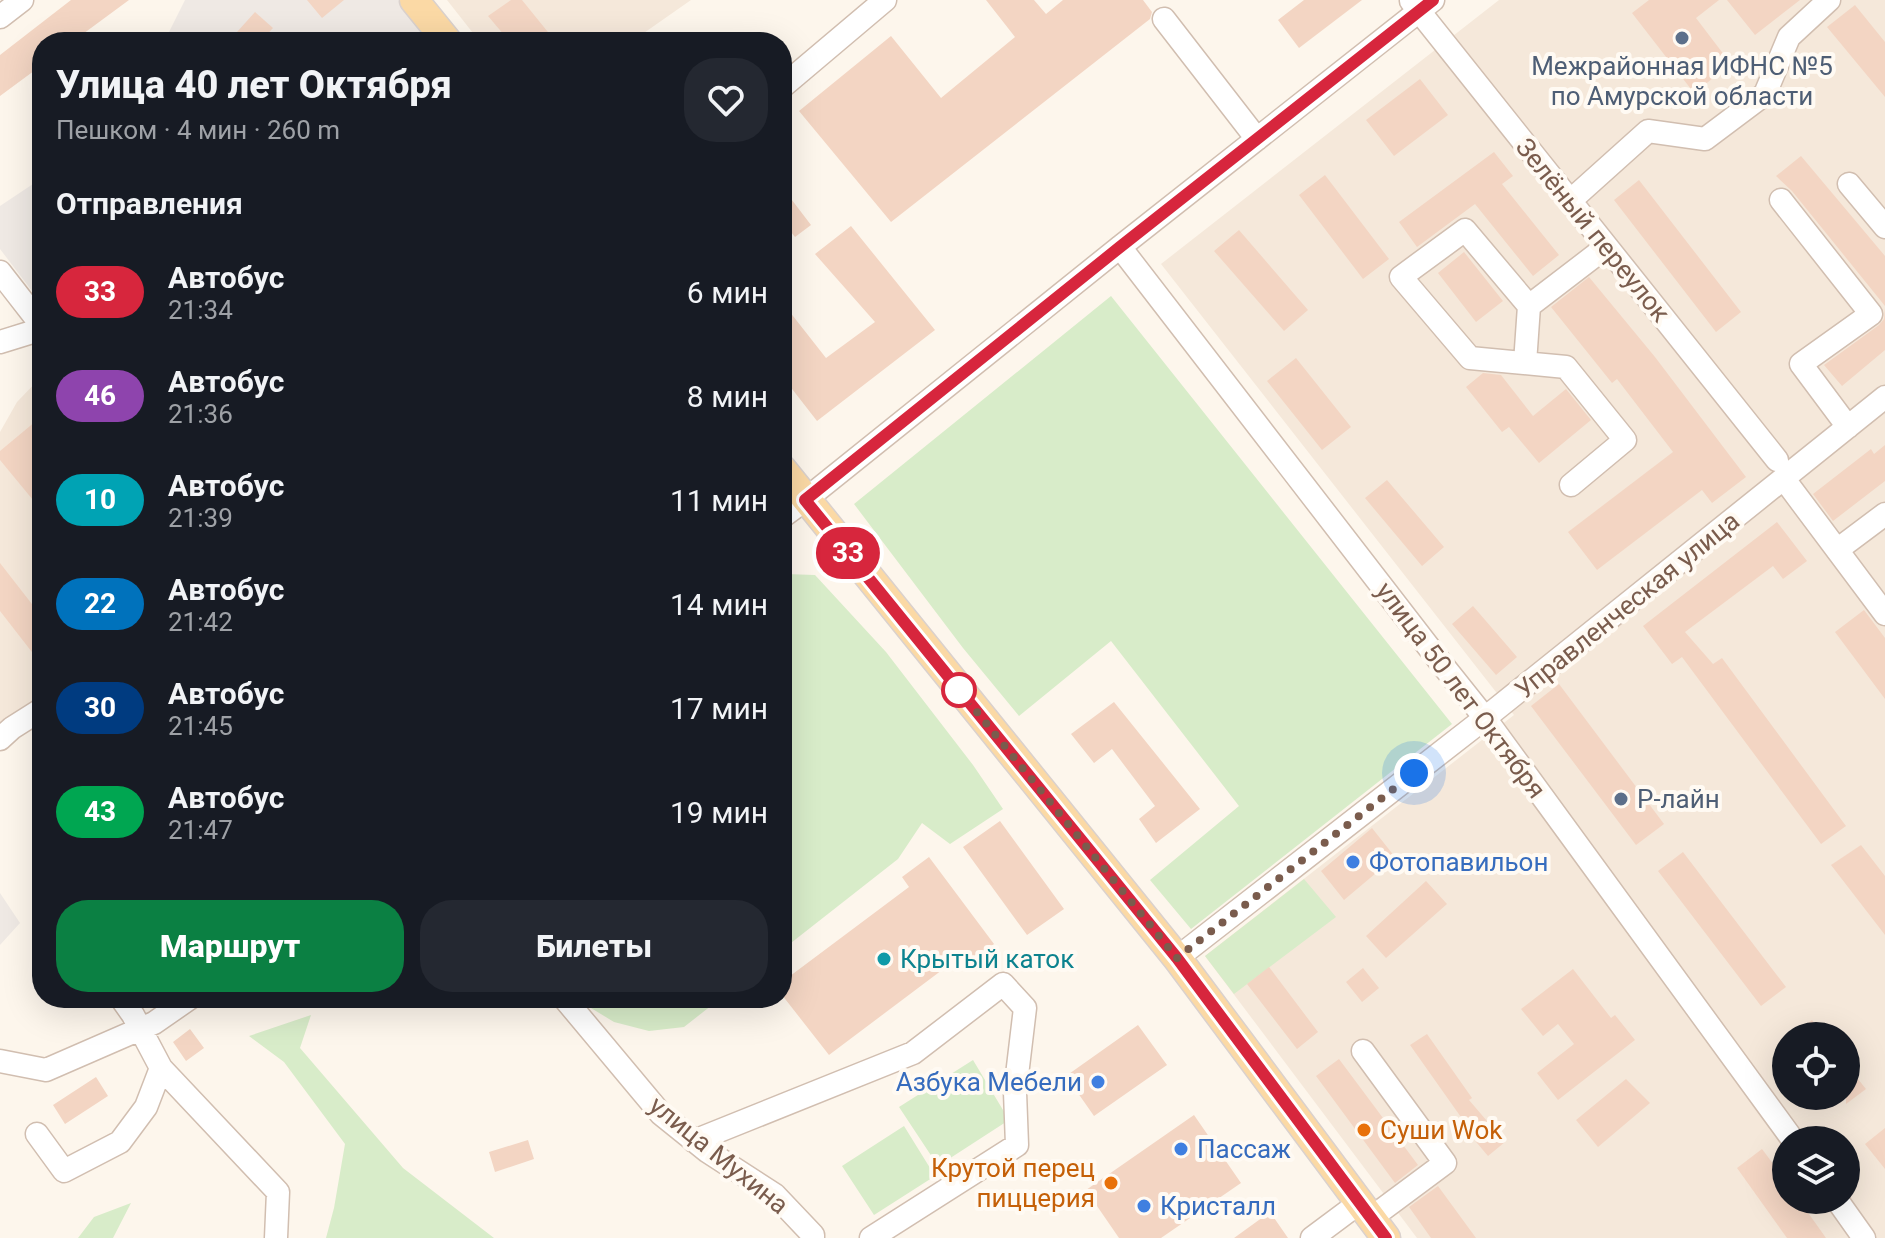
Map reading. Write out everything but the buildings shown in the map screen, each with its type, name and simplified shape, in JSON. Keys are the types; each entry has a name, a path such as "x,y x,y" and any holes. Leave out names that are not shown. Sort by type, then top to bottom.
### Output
{"main road":[{"path":"414,0 440,32"},
{"path":"792,482 1177,958 1372,1220"}],"street":[{"path":"0,17 22,0"},
{"path":"792,79 885,0"},
{"path":"1570,201 1648,131 1705,139 1765,94 1789,37 1829,0"},
{"path":"792,510 1257,139 1420,4"},
{"name":"Зелёный переулок","path":"1420,4 1781,470 1885,614"},
{"path":"1164,19 1257,139"},
{"path":"1849,184 1885,227"},
{"path":"1781,200 1871,314 1801,364 1848,427"},
{"path":"1525,363 1529,306 1465,230 1401,277 1470,358 1566,367 1625,440 1571,485"},
{"name":"улица 50 лет Октября","path":"1120,247 1485,718 1783,1126"},
{"path":"1529,306 1606,247"},
{"path":"0,272 32,315"},
{"path":"0,342 32,331"},
{"name":"Управленческая улица","path":"1177,958 1485,718 1781,470 1848,427 1885,397"},
{"path":"1837,550 1885,514"},
{"path":"0,739 32,715"},
{"path":"694,1141 913,1053 1003,984 1025,1008 1015,1092 1017,1145 871,1238"},
{"path":"127,1008 161,1068 278,1192 276,1238"},
{"path":"0,1061 46,1070 154,1023 176,1008"},
{"name":"улица Мухина","path":"572,1008 661,1114 694,1141 775,1195 813,1238"},
{"path":"1312,1238 1372,1220 1445,1163 1363,1051"},
{"path":"37,1134 64,1171 120,1142 146,1107 161,1068"},
{"path":"1847,1214 1864,1238"}],"shaded area":[{"path":"185,0 398,0 424,32 169,32"},
{"path":"447,0 691,0 645,32 472,32"},
{"path":"1499,0 1885,0 1885,1238 1417,1238 1205,956 1514,715 1161,264"},
{"path":"32,185 32,291 0,249 0,206"},
{"path":"32,386 32,705 0,729 0,432 17,402"},
{"path":"0,893 20,923 0,945"}],"green space":[{"path":"1111,296 1452,724 1191,929 1150,880 1239,806 1111,641 1019,716 963,648 854,504"},
{"path":"792,574 815,575 886,652 1003,809 950,844 922,823 898,859 792,942"},
{"path":"1304,879 1336,917 1234,994 1205,956"},
{"path":"591,1008 708,1008 684,1027 649,1031 614,1022"},
{"path":"311,1015 300,1048 403,1168 494,1238 326,1238 345,1144 284,1062 249,1036"},
{"path":"973,1060 1009,1120 938,1166 899,1107"},
{"path":"904,1126 935,1176 874,1215 842,1166"},
{"path":"131,1203 113,1238 78,1238 94,1217"}],"bus line":[{"name":"33","path":"1386,1238 1177,958 805,500 1433,0"}],"place":[{"name":"Межрайонная ИФНС №5 по Амурской области","path":"1682,38"},
{"name":"Р-лайн","path":"1621,799"},
{"name":"Фотопавильон","path":"1353,862"},
{"name":"Крытый каток","path":"884,959"},
{"name":"Азбука Мебели","path":"1098,1082"},
{"name":"Суши Wok","path":"1364,1130"},
{"name":"Пассаж","path":"1181,1149"},
{"name":"Крутой перец пиццерия","path":"1111,1183"},
{"name":"Кристалл","path":"1144,1206"}],"route":[{"path":"959,690 1177,958 1414,773"}]}
